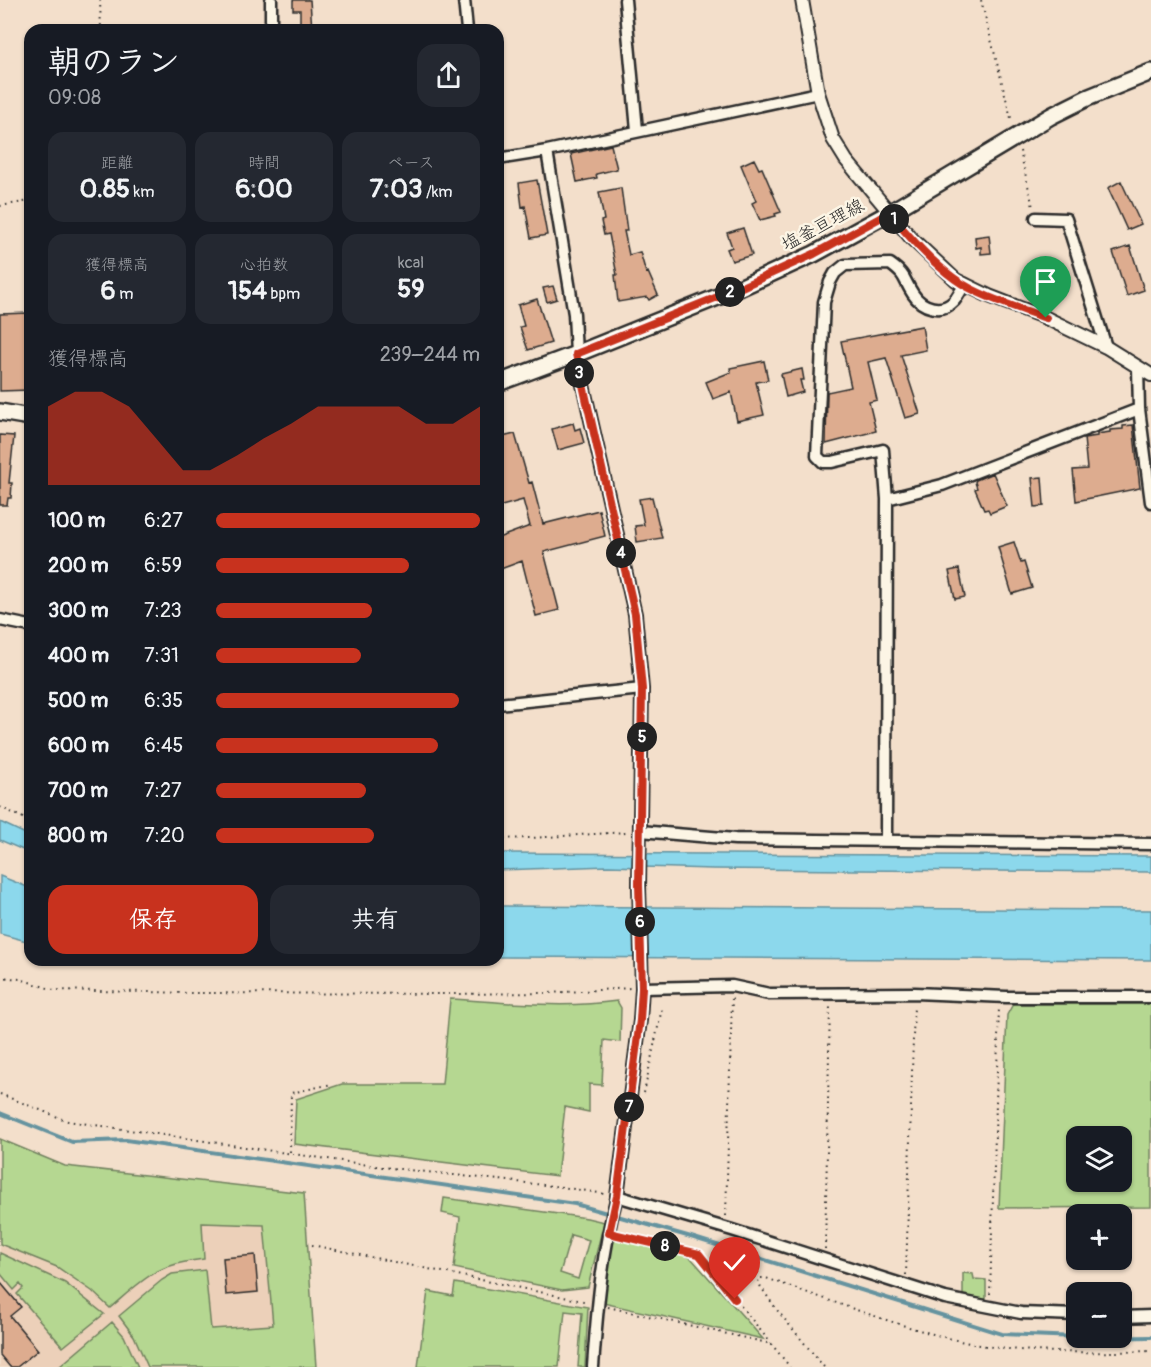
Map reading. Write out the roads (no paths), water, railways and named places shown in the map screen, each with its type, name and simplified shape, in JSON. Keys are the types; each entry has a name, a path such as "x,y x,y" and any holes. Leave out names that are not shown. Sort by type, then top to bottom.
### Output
{"main road":[{"name":"塩釜亘理線","path":"504,381 735,290 804,259 889,213 1016,136 1087,98 1151,72"},
{"path":"0,412 24,416"}],"street":[{"path":"271,0 271,24"},
{"path":"465,0 466,24"},
{"path":"625,0 637,130"},
{"path":"802,0 818,93 833,139 846,160 911,238 956,280 989,296 1046,318 1106,347 1151,375"},
{"path":"504,158 547,151 818,93"},
{"path":"547,151 574,314 576,354 635,614 642,689 639,880 642,971 640,1020 616,1199 597,1304 593,1367"},
{"path":"1036,218 1066,219 1106,347"},
{"path":"886,841 887,499 883,450 832,462 823,462 817,456 824,302 835,273 845,265 890,264 906,277 914,296 932,308 943,308 953,302 965,284"},
{"path":"1138,368 1139,409 1151,502"},
{"path":"887,499 942,484 1139,409"},
{"path":"0,621 24,625"},
{"path":"504,703 642,689"},
{"path":"640,834 735,839 1151,844"},
{"path":"642,988 732,986 769,994 915,993 1006,997 1151,997"},
{"path":"616,1199 725,1228 945,1298 1021,1313 1066,1315"},
{"path":"1132,1317 1151,1316"}],"water":[{"path":"0,822 24,833 24,850 0,840"},
{"path":"504,853 1151,856 1151,872 713,869 608,866 504,870"},
{"path":"0,876 24,886 24,940 0,934"},
{"path":"504,906 1151,910 1151,960 504,957"}],"waterway":[{"path":"0,1113 72,1142 126,1140 575,1204 691,1237 1002,1334 1066,1337"},
{"path":"1132,1337 1151,1337"}]}
